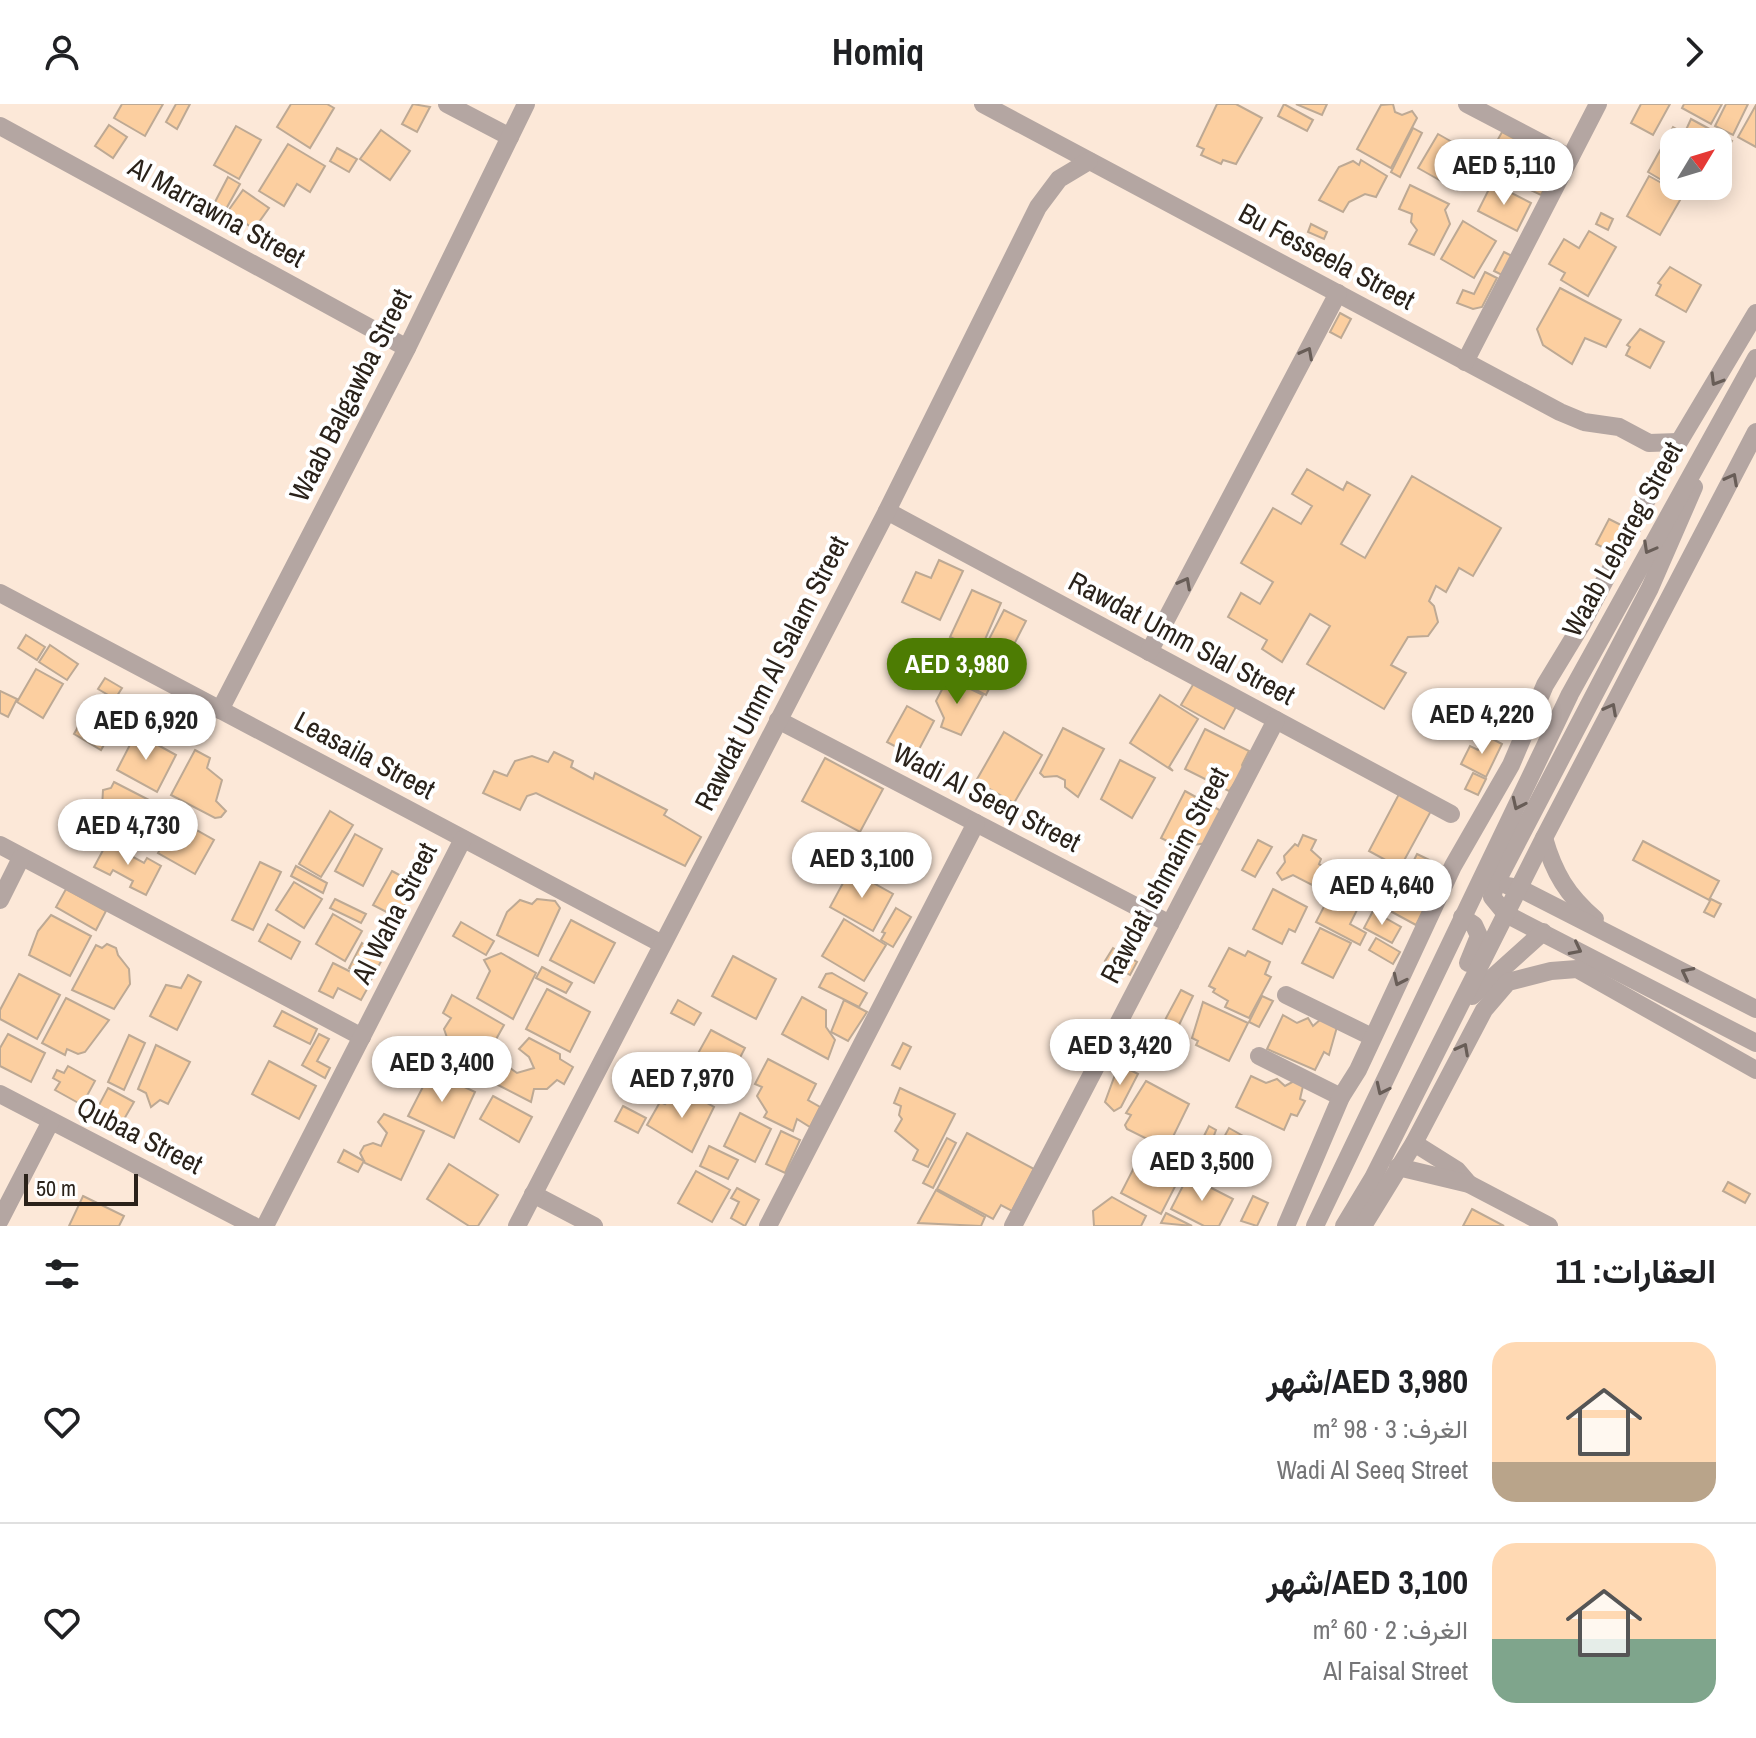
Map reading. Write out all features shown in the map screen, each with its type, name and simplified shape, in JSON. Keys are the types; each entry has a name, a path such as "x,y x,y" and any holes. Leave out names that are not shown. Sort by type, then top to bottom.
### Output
{"street":[{"path":"447,104 510,137"},
{"name":"Waab Balgawba Street","path":"220,710 407,348 526,104"},
{"name":"Bu Fesseela Street","path":"983,104 1560,412 1584,422 1619,427 1649,443 1678,442"},
{"path":"1467,104 1570,158"},
{"path":"1465,362 1598,104"},
{"name":"Al Marrawna Street","path":"0,126 407,348"},
{"name":"Rawdat Umm Al Salam Street","path":"517,1226 887,511 1044,197 1068,172 1089,161"},
{"path":"1149,652 1338,293"},
{"path":"1286,1226 1338,1103 1468,838 1511,765 1541,693 1678,442 1756,313"},
{"name":"Waab Lebareg Street","path":"1315,1226 1570,694 1756,358"},
{"path":"1344,1226 1756,432"},
{"path":"1708,441 1692,493 1650,588 1493,891 1495,904 1506,914 1756,1043"},
{"path":"1649,443 1664,467"},
{"name":"Rawdat Umm Slal Street","path":"887,511 1451,814"},
{"name":"Leasaila Street","path":"3,602 220,710 662,944"},
{"path":"1558,665 1570,694"},
{"name":"Wadi Al Seeq Street","path":"778,720 1170,924"},
{"name":"Rawdat Ishmaim Street","path":"1013,1226 1276,720"},
{"path":"1451,814 1481,817"},
{"path":"1451,814 1468,838"},
{"path":"790,1226 770,1222 976,823"},
{"path":"1544,838 1554,873 1570,896 1615,936"},
{"name":"Al Waha Street","path":"265,1226 463,839"},
{"path":"0,845 362,1037"},
{"path":"0,900 21,858"},
{"path":"1411,1102 1440,1017 1476,950 1479,936 1466,910 1493,891 1510,886 1756,1009"},
{"path":"1454,1016 1483,983 1543,932"},
{"path":"1363,1226 1414,1143 1484,1010 1508,982 1533,974 1577,969 1756,1070"},
{"path":"1286,995 1372,1037"},
{"path":"1259,1056 1338,1103 1366,1124"},
{"name":"Qubaa Street","path":"0,1094 254,1226"},
{"path":"0,1220 51,1121"},
{"path":"1414,1143 1457,1170 1469,1184"},
{"path":"1398,1167 1469,1184 1549,1226"},
{"path":"533,1194 594,1226"}],"building":[{"path":"122,104 163,104 145,136 114,118"},
{"path":"176,104 190,104 177,129 166,122"},
{"path":"291,104 327,104 334,108 310,148 277,127"},
{"path":"413,104 430,107 417,132 402,124"},
{"path":"1217,104 1236,104 1262,118 1236,164 1223,160 1221,164 1201,155 1204,149 1197,146"},
{"path":"1284,104 1313,120 1307,131 1278,116"},
{"path":"1296,104 1327,104 1322,115"},
{"path":"1393,104 1395,112 1402,115 1412,111 1417,118 1391,168 1357,149 1381,105"},
{"path":"1641,104 1670,104 1653,135 1631,123"},
{"path":"1684,104 1722,104 1711,124 1682,108"},
{"path":"1726,104 1748,104 1733,135 1732,128 1715,126"},
{"path":"1756,105 1756,147 1738,137"},
{"path":"1691,119 1708,128 1687,128"},
{"path":"109,125 127,137 113,158 95,146"},
{"path":"236,126 261,140 239,179 214,165"},
{"path":"1413,128 1422,133 1400,177 1391,172"},
{"path":"381,130 410,151 390,180 360,159"},
{"path":"1502,132 1528,146 1518,164 1492,150"},
{"path":"1438,134 1477,156 1457,190 1418,168"},
{"path":"288,144 325,166 310,192 297,184 284,206 259,191"},
{"path":"1533,146 1548,154 1537,173 1522,164"},
{"path":"337,148 357,159 349,172 330,161"},
{"path":"1660,150 1660,179 1648,172"},
{"path":"1489,151 1501,158 1489,180 1477,173"},
{"path":"1361,160 1387,176 1376,197 1365,194 1349,202 1343,212 1319,200 1339,167 1353,161 1359,165"},
{"path":"1514,165 1548,182 1541,195 1507,179"},
{"path":"1649,176 1660,182 1660,200 1680,200 1660,235 1627,216"},
{"path":"228,177 240,184 226,209 215,202"},
{"path":"1492,183 1531,203 1517,231 1478,211"},
{"path":"1410,185 1449,204 1445,210 1450,224 1434,255 1409,244 1417,230 1411,222 1412,214 1399,209"},
{"path":"243,190 269,208 254,229 228,211"},
{"path":"1601,213 1613,219 1608,230 1596,224"},
{"path":"1463,221 1496,241 1474,278 1441,259"},
{"path":"1311,224 1327,232 1324,239 1308,232"},
{"path":"1589,231 1616,247 1588,296 1561,280 1565,273 1549,264 1564,239 1579,248"},
{"path":"1504,252 1512,256 1502,275 1494,271"},
{"path":"1670,267 1701,285 1686,312 1656,295 1661,285 1658,283"},
{"path":"1485,272 1497,278 1482,307 1473,309 1457,303 1463,290 1474,294"},
{"path":"1560,288 1621,320 1606,347 1585,338 1572,364 1543,345 1537,329"},
{"path":"1340,313 1351,319 1341,338 1330,332"},
{"path":"1640,329 1664,342 1650,368 1626,355 1630,347 1627,345"},
{"path":"1307,469 1343,490 1347,482 1370,495 1341,544 1365,558 1412,476 1501,528 1473,576 1459,568 1446,592 1436,586 1429,601 1434,606 1438,622 1428,636 1408,637 1391,665 1406,673 1384,709 1307,664 1330,626 1310,614 1282,662 1262,649 1267,640 1228,617 1241,593 1260,604 1273,582 1241,563 1273,508 1301,524 1312,506 1292,494"},
{"path":"1609,519 1623,526 1610,551 1596,544"},
{"path":"939,560 963,571 940,620 902,602 916,572 931,578"},
{"path":"972,590 1001,603 980,651 950,637"},
{"path":"1004,610 1026,621 1007,658 985,647"},
{"path":"26,635 45,647 37,660 18,648"},
{"path":"50,645 78,664 67,680 39,662"},
{"path":"948,666 990,687 986,695 944,674"},
{"path":"36,669 63,684 43,718 17,702"},
{"path":"105,678 122,688 115,699 98,689"},
{"path":"948,678 983,695 961,735 941,727 944,718 936,701"},
{"path":"1194,683 1236,707 1224,729 1181,705"},
{"path":"0,691 17,699 8,717 0,713"},
{"path":"1160,695 1198,719 1169,767 1173,771 1130,743"},
{"path":"90,706 117,722 101,750 74,734"},
{"path":"907,706 934,721 915,757 887,742"},
{"path":"181,710 204,722 195,742 171,730"},
{"path":"1063,728 1104,749 1078,797 1065,787 1065,780 1057,776 1044,777 1040,773"},
{"path":"1205,729 1249,751 1242,765 1244,770 1229,791 1185,769"},
{"path":"1004,732 1042,755 1014,803 976,781"},
{"path":"136,733 176,755 157,792 117,770"},
{"path":"1485,735 1502,744 1486,777 1461,764 1470,746 1478,750"},
{"path":"195,750 210,758 207,768 222,780 216,801 226,811 221,817 215,818 171,795"},
{"path":"554,752 573,761 571,767 593,779 595,773 667,810 664,815 701,837 685,866 536,793 527,796 520,810 483,793 494,771 507,776 515,761 532,756 548,762"},
{"path":"825,758 883,789 860,832 802,801"},
{"path":"1120,760 1155,778 1132,818 1101,799"},
{"path":"1473,773 1486,779 1478,795 1465,789"},
{"path":"114,782 151,801 128,844 83,822 92,803 102,808 103,790 111,788"},
{"path":"1185,791 1223,812 1207,843 1179,847 1161,838"},
{"path":"1399,794 1431,811 1400,868 1369,851"},
{"path":"330,811 353,825 321,877 299,864"},
{"path":"177,819 214,840 195,874 158,853"},
{"path":"355,834 382,849 363,886 335,871"},
{"path":"1303,835 1316,840 1311,850 1321,859 1319,864 1328,870 1316,887 1293,875 1282,880 1277,873 1285,862 1284,856 1295,844 1298,846"},
{"path":"109,839 124,847 122,851 144,863 147,858 161,866 146,895 130,887 133,881 113,870 110,875 94,867"},
{"path":"1258,840 1272,847 1255,877 1242,870"},
{"path":"1643,841 1719,881 1709,900 1633,860"},
{"path":"1417,854 1444,867 1434,886 1408,872"},
{"path":"260,862 281,872 253,930 232,920"},
{"path":"1366,862 1394,876 1378,909 1349,895"},
{"path":"296,866 327,883 323,893 291,876"},
{"path":"850,870 893,894 873,931 830,907"},
{"path":"392,871 416,884 398,918 373,905"},
{"path":"1409,878 1433,890 1416,925 1392,912"},
{"path":"294,882 322,899 304,928 276,910"},
{"path":"66,889 106,911 96,930 56,907"},
{"path":"1273,889 1307,907 1295,932 1289,929 1282,944 1253,929"},
{"path":"1331,893 1358,908 1350,924 1366,933 1360,945 1316,922"},
{"path":"335,899 366,914 361,923 330,908"},
{"path":"537,899 555,901 560,908 538,956 497,935 507,912 520,900 532,904"},
{"path":"1711,899 1721,904 1714,917 1704,912"},
{"path":"896,908 911,917 893,947 881,940 885,933 882,932"},
{"path":"1373,911 1401,927 1392,943 1364,928"},
{"path":"333,914 362,931 345,961 316,944"},
{"path":"51,915 91,936 70,976 29,955 38,931"},
{"path":"844,919 886,945 864,981 822,956"},
{"path":"571,920 615,943 594,983 550,960"},
{"path":"461,922 494,941 486,955 453,936"},
{"path":"268,924 300,942 291,959 259,941"},
{"path":"1320,928 1351,943 1333,978 1302,963"},
{"path":"1376,938 1400,952 1393,964 1369,950"},
{"path":"362,943 384,956 371,980 349,968"},
{"path":"107,944 116,948 129,969 130,984 114,1009 72,990 96,945 102,948"},
{"path":"1113,948 1137,962 1130,975 1105,961"},
{"path":"1229,948 1245,956 1248,951 1270,962 1265,974 1271,977 1249,1018 1225,1007 1228,1001 1209,986"},
{"path":"501,953 536,973 513,1019 477,998 490,971 484,960"},
{"path":"733,956 776,979 756,1019 712,996"},
{"path":"333,963 371,982 361,1000 338,988 333,998 319,991"},
{"path":"542,967 572,983 566,993 536,978"},
{"path":"832,973 867,993 859,1007 819,987 826,974"},
{"path":"19,974 60,995 37,1039 0,1019 0,1010"},
{"path":"188,975 201,982 177,1030 150,1016 166,985 181,988"},
{"path":"547,989 590,1012 570,1052 526,1029"},
{"path":"1181,990 1193,996 1178,1027 1165,1020"},
{"path":"452,995 504,1025 476,1075 457,1065 463,1055 451,1049 444,1029 451,1018 443,1013"},
{"path":"1262,996 1273,1001 1259,1027 1249,1022"},
{"path":"802,997 826,1010 826,1027 835,1040 828,1059 782,1034"},
{"path":"66,998 109,1020 85,1052 78,1054 67,1049 65,1055 42,1043"},
{"path":"678,1000 701,1013 694,1025 671,1013"},
{"path":"844,1000 867,1012 848,1041 831,1032"},
{"path":"1203,1002 1248,1023 1229,1061 1196,1045 1198,1041 1192,1038"},
{"path":"282,1011 317,1029 310,1044 274,1026"},
{"path":"1283,1015 1297,1023 1308,1018 1313,1026 1321,1019 1337,1027 1329,1055 1324,1052 1315,1070 1267,1049"},
{"path":"711,1030 745,1048 726,1085 691,1066"},
{"path":"8,1034 45,1053 31,1082 0,1066 0,1048"},
{"path":"319,1034 329,1039 317,1061 330,1068 325,1078 302,1065"},
{"path":"129,1035 145,1043 124,1090 108,1082"},
{"path":"529,1038 560,1054 560,1059 573,1067 564,1084 557,1080 547,1089 534,1089 531,1102 496,1084 506,1065 517,1073 534,1068 529,1057 519,1049"},
{"path":"903,1043 911,1047 900,1069 892,1065"},
{"path":"156,1045 190,1062 168,1104 160,1100 151,1107 146,1093 138,1089"},
{"path":"768,1059 816,1084 808,1100 820,1107 810,1127 797,1119 793,1131 764,1117 767,1112 757,1096 762,1087 755,1084"},
{"path":"269,1061 316,1086 299,1119 252,1094"},
{"path":"1119,1064 1138,1074 1121,1107 1114,1111 1105,1102"},
{"path":"68,1066 95,1081 82,1105 55,1090 60,1082 53,1078 57,1070 64,1073"},
{"path":"431,1071 475,1092 454,1138 408,1116"},
{"path":"1251,1076 1266,1083 1277,1079 1285,1086 1296,1080 1303,1086 1300,1099 1305,1101 1297,1116 1291,1114 1284,1130 1236,1107"},
{"path":"1146,1081 1189,1104 1167,1149 1127,1129 1125,1125 1131,1115 1126,1113"},
{"path":"108,1088 134,1102 123,1121 98,1107"},
{"path":"900,1088 955,1114 928,1167 913,1160 918,1150 895,1131 902,1119 899,1115 901,1106 894,1103"},
{"path":"689,1093 714,1107 692,1152 647,1125 660,1102 665,1104 675,1095 686,1100"},
{"path":"493,1096 532,1117 519,1142 480,1119"},
{"path":"623,1106 646,1118 638,1133 615,1121"},
{"path":"740,1113 771,1129 755,1162 724,1146"},
{"path":"384,1114 424,1131 401,1180 365,1163 360,1153 364,1146 373,1143 381,1146 387,1133 378,1122"},
{"path":"1209,1126 1216,1130 1203,1165 1192,1160"},
{"path":"1229,1128 1266,1149 1248,1182 1211,1161"},
{"path":"781,1131 800,1140 785,1173 766,1164"},
{"path":"967,1133 1034,1169 1012,1211 1001,1205 993,1219 937,1189"},
{"path":"947,1138 956,1143 933,1188 923,1183"},
{"path":"709,1146 738,1160 728,1179 700,1166"},
{"path":"1144,1148 1184,1169 1161,1214 1121,1193"},
{"path":"344,1150 364,1161 358,1172 338,1162"},
{"path":"449,1164 498,1195 478,1226 469,1226 427,1199"},
{"path":"696,1171 730,1190 712,1222 678,1203"},
{"path":"1188,1176 1233,1199 1219,1226 1204,1226 1171,1209"},
{"path":"1728,1182 1750,1194 1745,1203 1723,1191"},
{"path":"737,1188 759,1200 745,1226 731,1218 739,1202 731,1198"},
{"path":"936,1190 985,1217 981,1226 918,1223"},
{"path":"83,1196 124,1216 119,1226 69,1226"},
{"path":"1253,1196 1268,1203 1257,1226 1241,1221"},
{"path":"1112,1197 1146,1216 1141,1226 1094,1226 1093,1211"},
{"path":"1472,1209 1504,1226 1463,1226"},
{"path":"1166,1213 1192,1226 1161,1223"}]}
